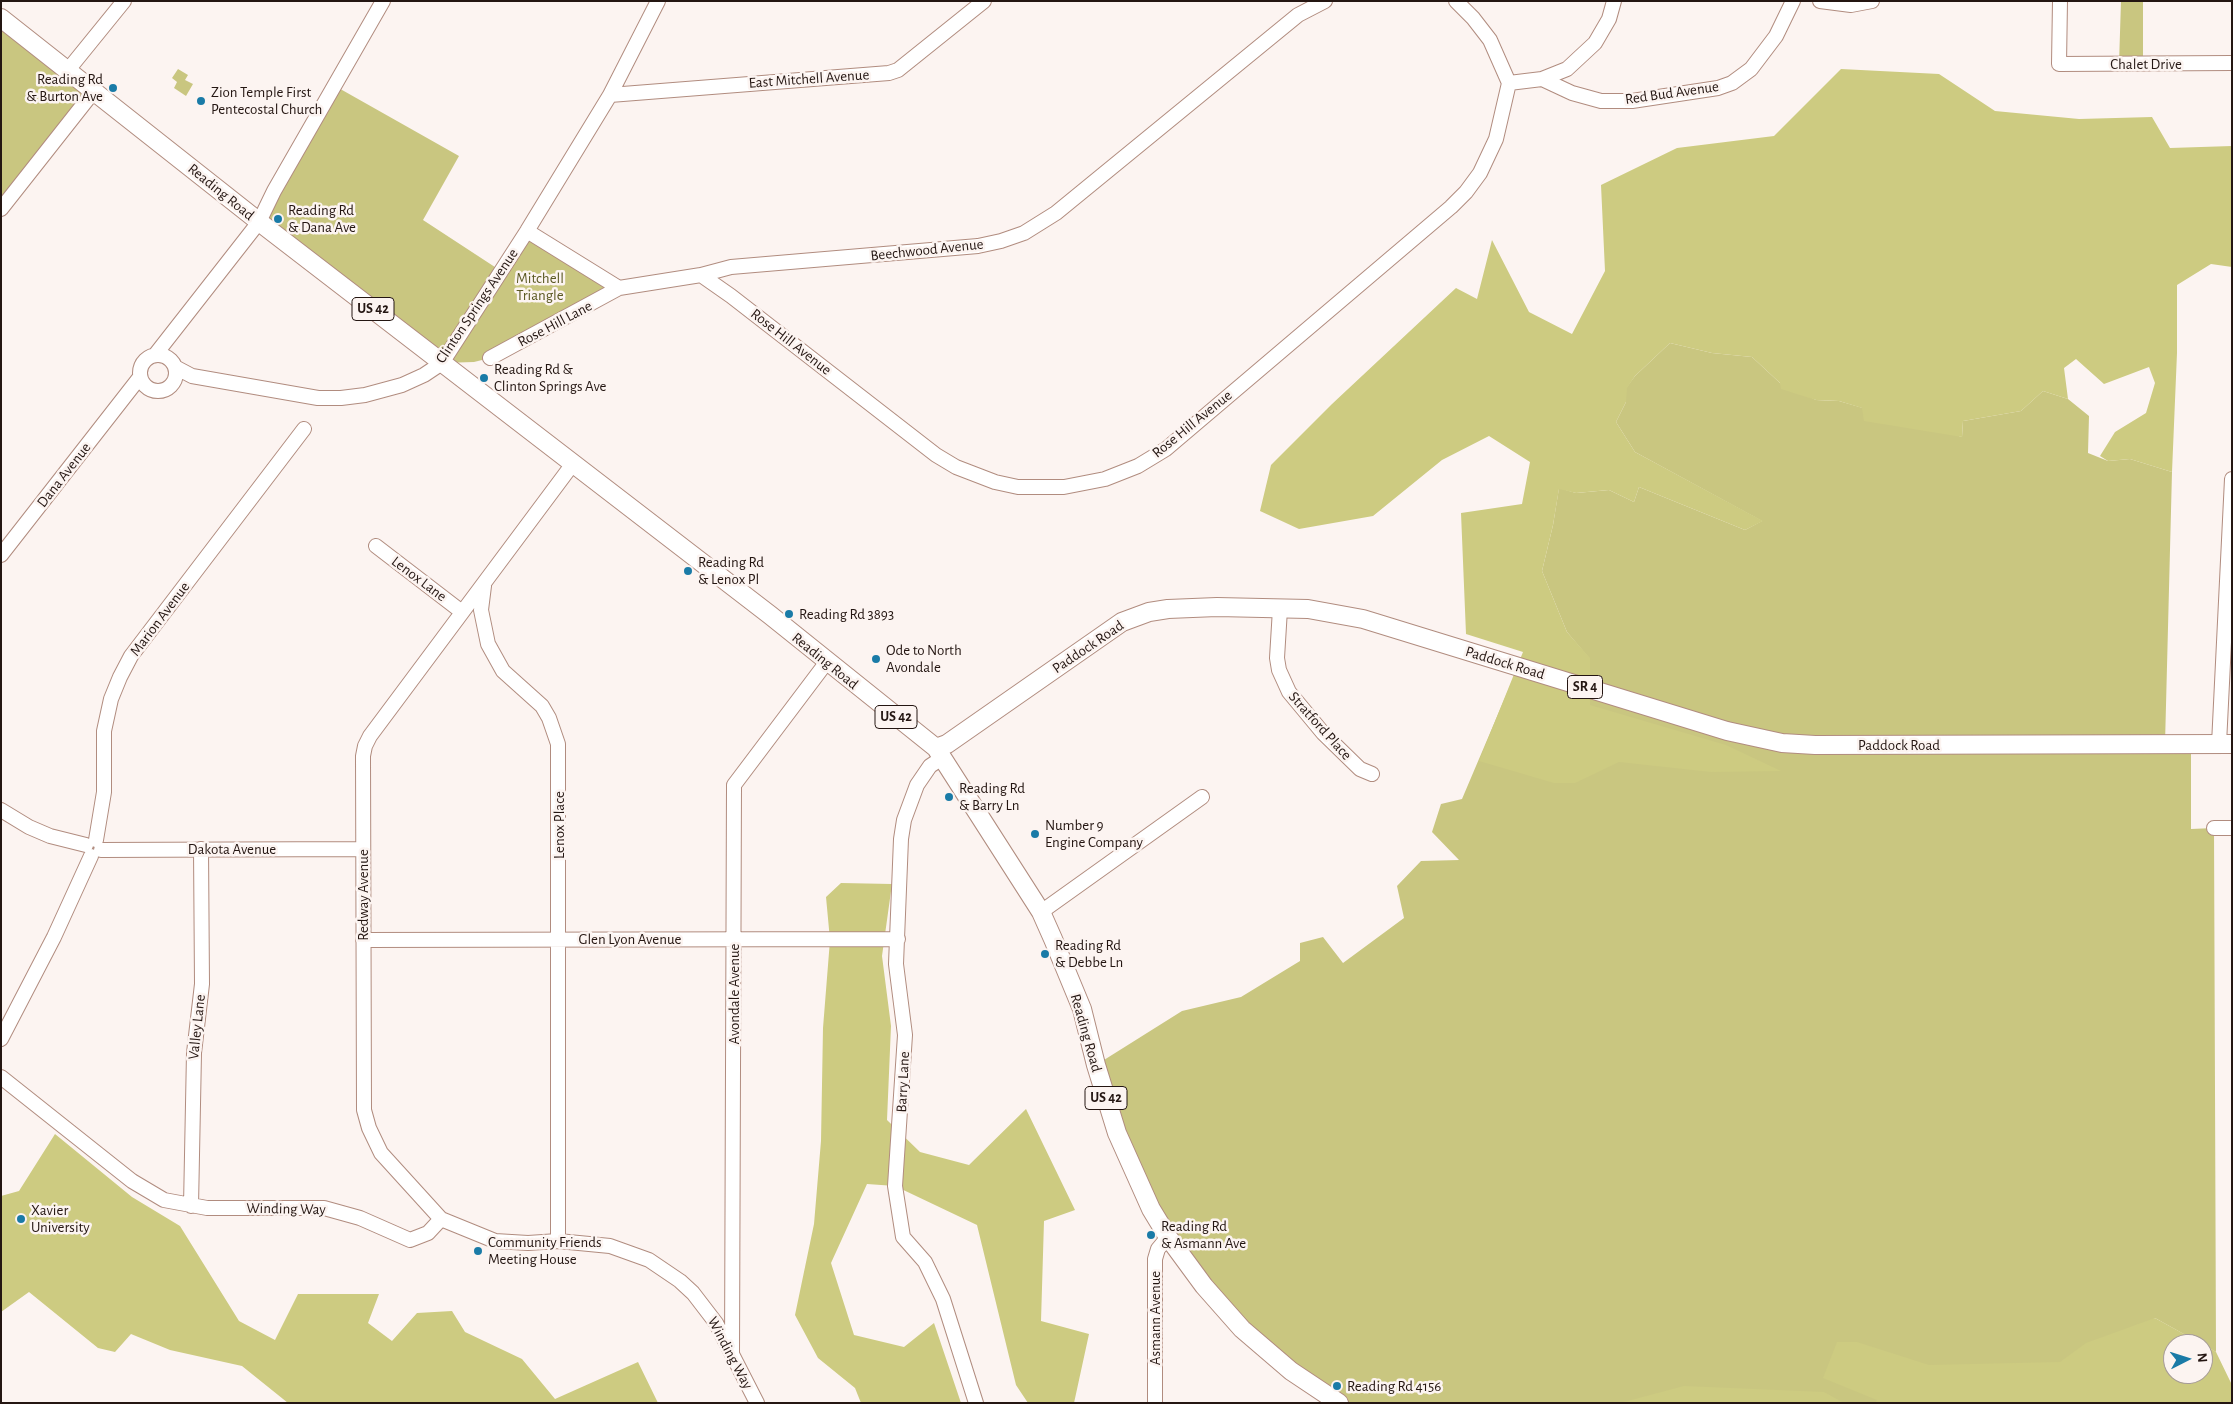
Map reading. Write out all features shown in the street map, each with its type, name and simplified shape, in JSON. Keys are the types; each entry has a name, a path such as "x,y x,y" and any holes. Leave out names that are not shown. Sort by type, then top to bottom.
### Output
{"main road":[{"name":"Reading Road","path":"1,18 259,222 572,465 770,615 826,663 939,753 1041,912 1082,1010 1096,1065 1117,1133 1151,1209 1204,1286 1242,1329 1291,1371 1339,1403"},
{"name":"Paddock Road","path":"939,753 946,744 1122,622 1134,617 1168,609 1280,608 1308,610 1363,619 1727,731 1782,743 1815,745 2225,744"}],"street":[{"path":"68,70 124,1"},
{"path":"149,390 140,377 141,365 145,360 155,355 169,336 174,333 259,222 383,1"},
{"name":"Clinton Springs Avenue","path":"173,363 192,376 318,398 341,398 365,396 402,385 424,375 442,363 527,231 610,95 658,1"},
{"name":"East Mitchell Avenue","path":"610,95 890,73 905,64 984,1"},
{"name":"Beechwood Avenue","path":"619,288 701,275 732,267 978,246 1024,233 1056,213 1298,16 1325,1"},
{"path":"1456,1 1473,18 1490,40 1509,83 1542,79 1567,68 1595,43 1609,19 1614,1"},
{"name":"Red Bud Avenue","path":"1542,79 1572,93 1601,101 1632,101 1718,88 1732,83 1751,69 1776,36 1793,1"},
{"path":"1820,1 1851,5 1872,1"},
{"name":"Chalet Drive","path":"2060,1 2059,64 2232,63"},
{"name":"Rose Hill Avenue","path":"701,275 936,454 956,467 995,482 1018,486 1057,488 1087,484 1138,466 1160,453 1453,205 1466,192 1489,156 1502,121 1509,83"},
{"path":"1,209 94,91"},
{"path":"527,231 619,288"},
{"name":"Rose Hill Lane","path":"490,358 619,288"},
{"path":"126,396 149,390 166,390 174,382 174,333"},
{"path":"155,355 173,363"},
{"name":"Clinton Springs Avenue","path":"174,382 192,376"},
{"name":"Dana Avenue","path":"1,555 140,377"},
{"name":"Marion Avenue","path":"1,1039 54,937 94,848 104,792 104,731 111,699 120,677 131,656 304,429"},
{"path":"484,582 572,465"},
{"path":"2225,744 2232,479"},
{"name":"Lenox Lane","path":"376,546 462,612"},
{"name":"Redway Avenue","path":"441,1219 381,1153 369,1128 363,1096 363,756 370,736 484,582"},
{"name":"Lenox Place","path":"484,582 481,610 488,644 503,671 542,706 552,724 558,744 558,1241"},
{"name":"Stratford Place","path":"1280,608 1279,670 1289,692 1323,733 1360,769 1372,774"},
{"name":"Avondale Avenue","path":"732,1356 734,785 826,663"},
{"name":"Barry Lane","path":"939,753 920,780 911,798 904,820 899,858 897,981 902,997 905,1035 895,1186 904,1238 925,1262 943,1300 976,1403"},
{"path":"1041,912 1202,797"},
{"name":"Dakota Avenue","path":"1,810 29,827 50,836 94,848 363,849"},
{"path":"2214,828 2232,828"},
{"name":"Valley Lane","path":"191,1206 194,1053 202,984 201,849"},
{"name":"Glen Lyon Avenue","path":"363,940 734,938 851,940 898,938"},
{"name":"Winding Way","path":"1,1077 132,1181 164,1200 207,1208 324,1208 360,1218 410,1240 428,1233 441,1219 496,1241 539,1243 558,1241 610,1246 649,1260 665,1269 694,1293 706,1307 716,1322 758,1403"},
{"name":"Asmann Avenue","path":"1155,1403 1155,1259 1158,1249 1168,1236"}],"green space":[{"path":"2121,1 2143,1 2143,63 2119,64"},
{"path":"1,18 94,91 1,209"},
{"path":"178,69 188,75 185,80 193,84 186,96 174,88 177,82 172,78"},
{"name":"Mitchell Triangle","path":"335,86 459,156 423,220 501,271 527,231 619,288 490,358 474,362 442,363 259,222"},
{"path":"1670,343 1712,353 1752,357 1780,383 1816,400 1839,401 1962,437 1963,421 2021,411 2043,391 2068,399 2089,416 2088,453 2108,461 2130,459 2172,472 2165,744 2191,745 2191,829 2214,828 2216,1352 2213,1350 2213,1334 2184,1334 2155,1318 2050,1393 1980,1403 1339,1403 1291,1371 1168,1237 1096,1065 1182,1011 1241,997 1300,961 1300,943 1323,937 1343,963 1404,918 1397,886 1421,861 1459,860 1432,832 1441,804 1462,799 1518,667 1589,658 1567,632 1542,571 1553,525 1559,488 1576,493 1609,490 1634,502 1639,487 1745,530 1762,521 1635,452 1616,422 1626,402 1626,388 1635,376"}],"shaded area":[{"path":"1841,69 1939,74 1995,111 2079,119 2152,117 2170,148 2232,146 2232,267 2211,264 2177,285 2177,353 2172,472 2130,459 2108,461 2100,456 2115,432 2146,413 2155,383 2149,367 2104,384 2076,359 2064,368 2068,399 2043,391 2021,411 1963,421 1962,437 1864,421 1862,408 1839,401 1816,400 1781,389 1780,383 1752,357 1712,353 1670,343 1635,376 1627,388 1626,402 1616,422 1635,452 1763,521 1745,530 1639,487 1634,502 1609,490 1576,493 1559,489 1542,571 1567,632 1590,658 1590,705 1726,745 1781,771 1711,772 1619,762 1575,783 1554,783 1479,761 1523,652 1466,634 1461,513 1522,504 1530,462 1489,436 1442,460 1373,516 1299,529 1260,511 1271,465 1332,404 1456,288 1477,299 1492,240 1529,312 1572,334 1605,271 1601,185 1677,148 1774,136"},
{"path":"841,883 892,884 882,956 891,1026 887,1120 920,1152 969,1165 1026,1109 1075,1210 1044,1221 1041,1321 1089,1334 1074,1403 1028,1403 1016,1385 977,1225 895,1186 867,1184 831,1263 854,1335 904,1347 934,1323 961,1403 861,1403 855,1388 818,1358 795,1315 814,1224 821,1141 823,1028 830,940 826,897"},
{"path":"55,1134 132,1197 180,1226 239,1321 275,1340 298,1294 379,1294 368,1323 392,1341 417,1313 452,1311 465,1332 522,1359 555,1399 638,1362 658,1403 288,1403 242,1366 170,1350 131,1334 115,1352 98,1348 29,1292 1,1312 1,1196 19,1191"},
{"path":"2155,1318 2184,1334 2163,1334 2163,1384 2213,1384 2213,1350 2216,1352 2232,1385 2232,1403 1875,1403 1877,1400 1823,1378 1837,1342 1857,1342 1929,1365 2060,1362 2086,1343"},
{"path":"1684,1386 1824,1392 1844,1403 1620,1403"}],"place":[{"name":"Reading Rd & Burton Ave","path":"113,88"},
{"name":"Zion Temple First Pentecostal Church","path":"201,101"},
{"name":"Reading Rd & Dana Ave","path":"278,219"},
{"name":"Reading Rd & Clinton Springs Ave","path":"484,378"},
{"name":"Reading Rd & Lenox Pl","path":"688,571"},
{"name":"Reading Rd 3893","path":"789,614"},
{"name":"Ode to North Avondale","path":"876,659"},
{"name":"Reading Rd & Barry Ln","path":"949,797"},
{"name":"Number 9 Engine Company","path":"1035,834"},
{"name":"Reading Rd & Debbe Ln","path":"1045,954"},
{"name":"Xavier University","path":"21,1219"},
{"name":"Reading Rd & Asmann Ave","path":"1151,1235"},
{"name":"Community Friends Meeting House","path":"478,1251"},
{"name":"Reading Rd 4156","path":"1337,1386"}]}
